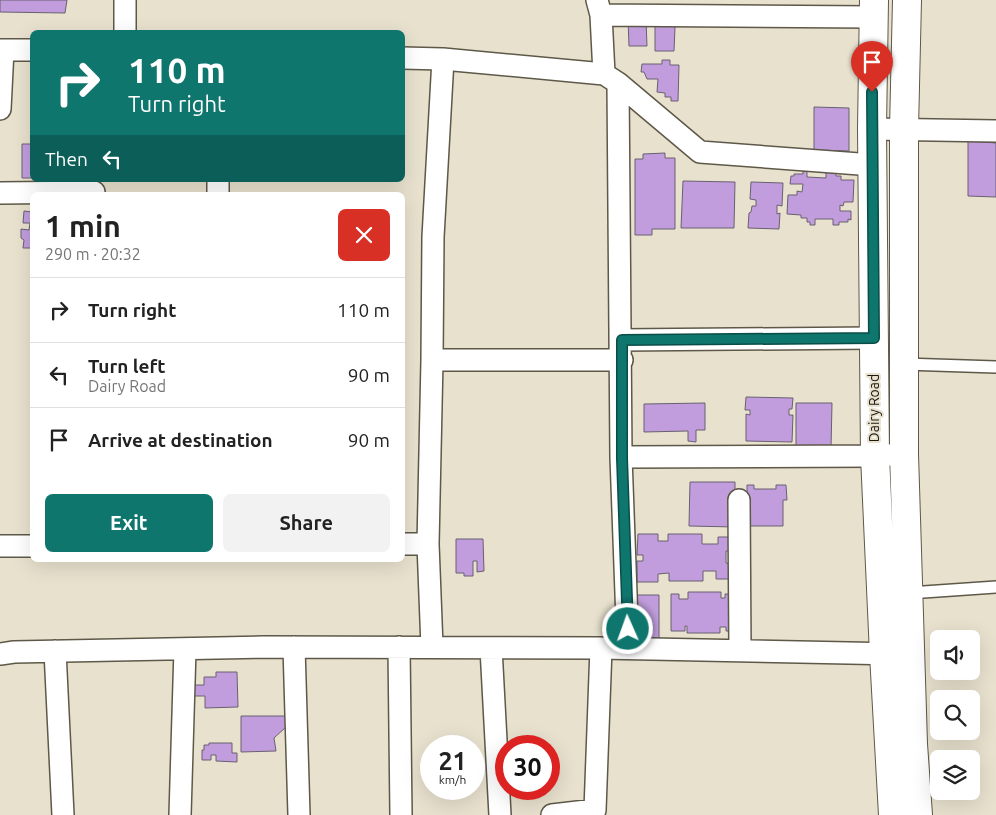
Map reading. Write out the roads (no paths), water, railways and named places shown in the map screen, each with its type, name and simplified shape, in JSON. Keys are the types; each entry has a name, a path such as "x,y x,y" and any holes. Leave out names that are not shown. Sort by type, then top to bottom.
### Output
{"main road":[{"path":"907,0 904,129 904,454 913,744 918,815"},
{"name":"Dairy Road","path":"874,9 872,129 875,456 893,815"}],"street":[{"path":"125,0 125,30"},
{"path":"628,648 622,458 622,350 611,79 599,8 874,9"},
{"path":"0,109 2,50 30,50"},
{"path":"405,58 442,59 611,79 700,152 873,165"},
{"path":"432,647 428,544 433,238 442,59"},
{"path":"872,129 996,131"},
{"path":"0,193 30,193"},
{"path":"432,360 874,338"},
{"path":"622,458 875,456 904,454"},
{"path":"738,500 740,650"},
{"path":"405,544 428,544"},
{"path":"0,546 30,546"},
{"path":"0,654 55,651 294,647 432,647 628,648 911,654"},
{"path":"294,647 299,815"},
{"path":"399,647 401,815"},
{"path":"491,648 500,815"},
{"path":"552,815 595,810 601,648"},
{"path":"180,815 186,649"},
{"path":"55,651 63,815"}],"lane":[{"path":"904,364 996,366"},
{"path":"909,593 996,587"}]}
